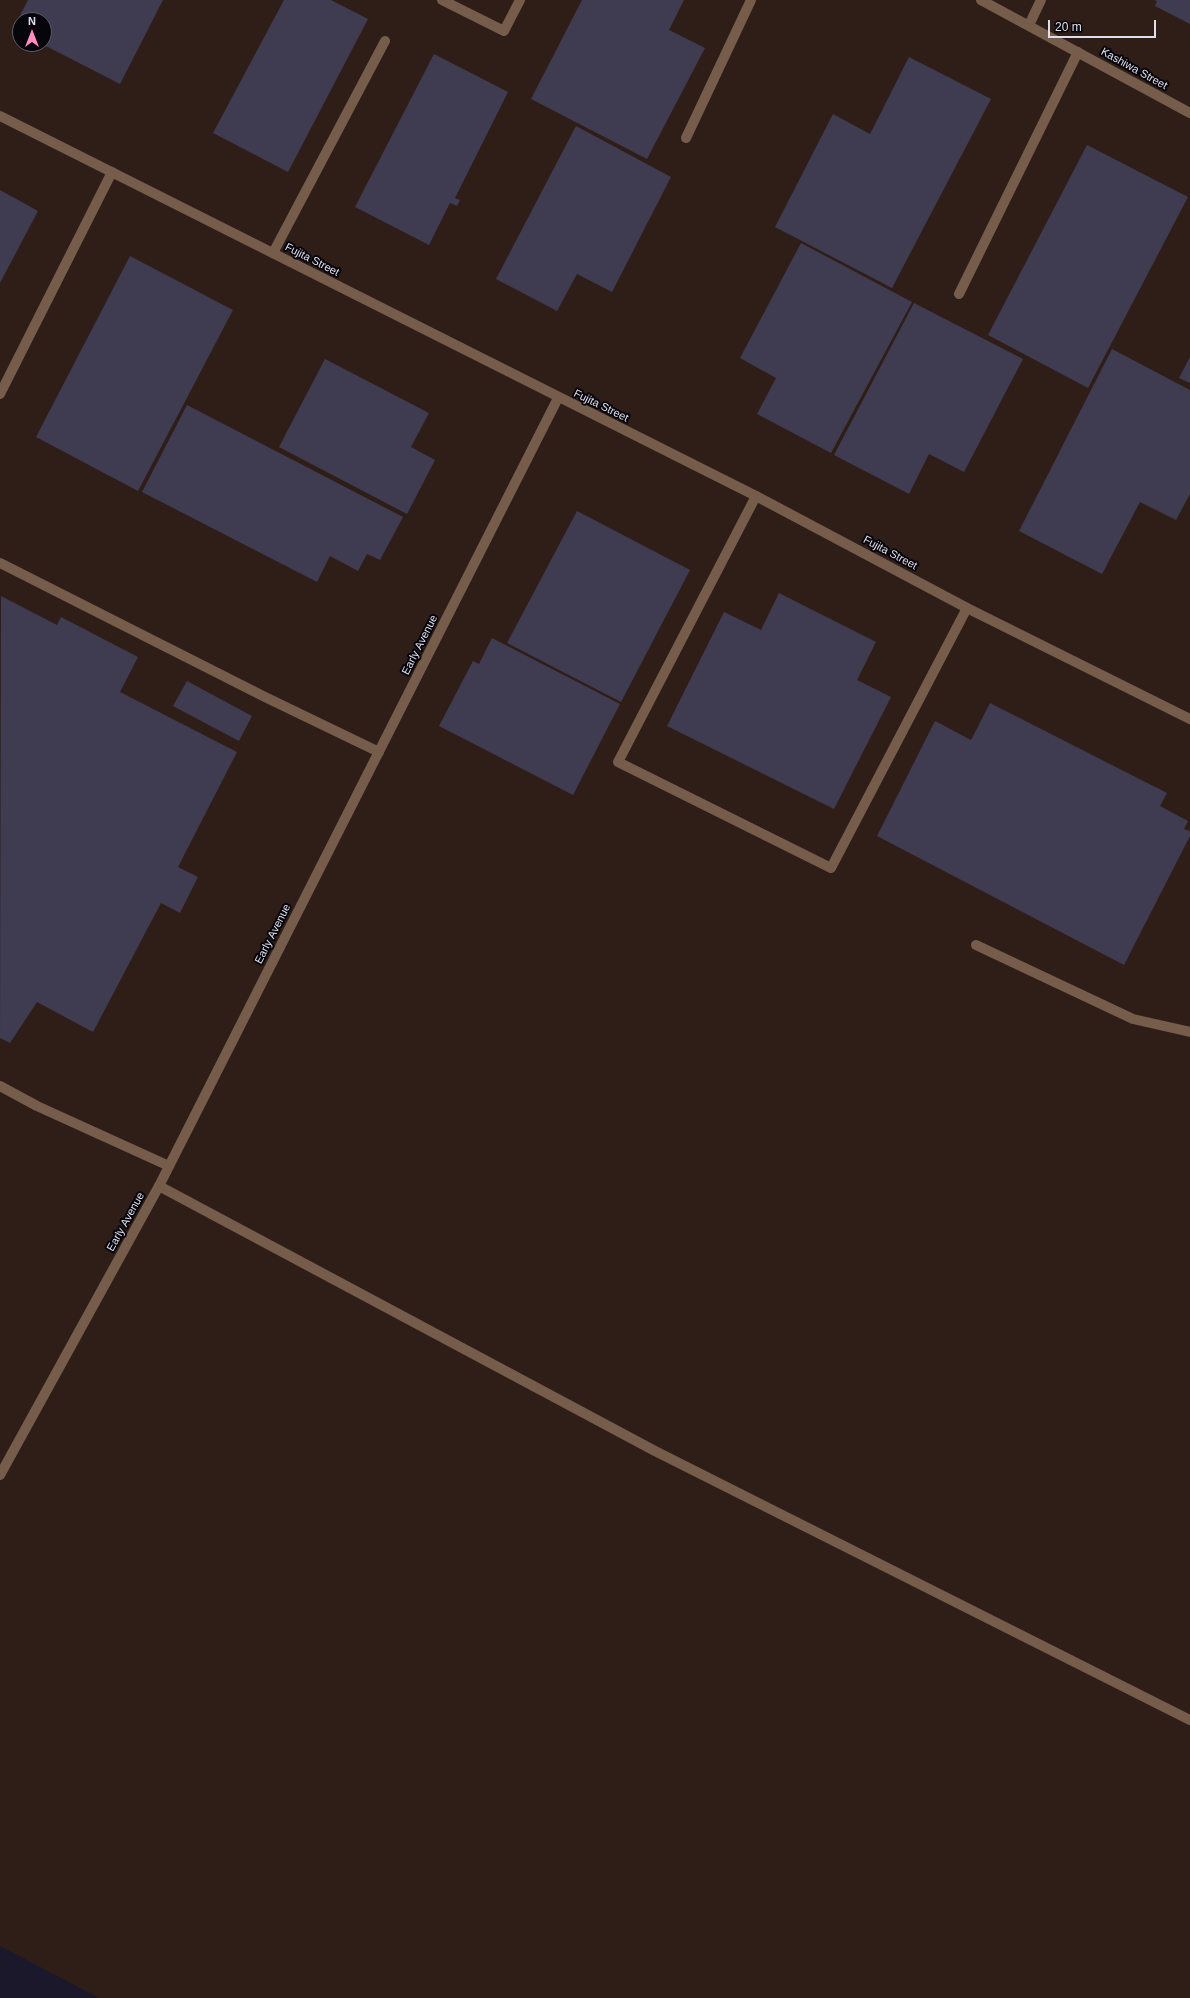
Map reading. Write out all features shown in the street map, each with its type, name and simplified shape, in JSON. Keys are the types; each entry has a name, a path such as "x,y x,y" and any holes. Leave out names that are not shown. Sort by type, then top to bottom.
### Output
{"street":[{"path":"442,0 504,31 520,0"},
{"path":"686,138 751,0"},
{"name":"Kashiwa Street","path":"981,0 1190,113"},
{"path":"1029,25 1041,0"},
{"path":"273,253 385,41"},
{"path":"959,294 1078,52"},
{"name":"Fujita Street","path":"0,116 558,398 756,496 967,608 1190,719"},
{"path":"0,394 112,172"},
{"name":"Early Avenue","path":"0,1475 159,1186 558,398"},
{"path":"756,496 618,762 831,868 967,608"},
{"path":"0,563 265,697 379,752"},
{"path":"976,945 1132,1019 1190,1032"},
{"path":"0,1086 37,1106 169,1166"},
{"path":"159,1186 655,1451 1190,1720"}],"shaded area":[{"path":"0,0 1190,0 1190,1998 99,1998 0,1946"}],"building":[{"path":"28,0 163,0 120,84 52,49 52,12 22,12"},
{"path":"284,0 331,0 368,19 288,172 213,133"},
{"path":"582,0 684,0 669,30 705,48 647,159 531,99"},
{"path":"1154,0 1190,0 1190,24 1155,6 1157,1"},
{"path":"434,54 508,92 455,198 460,200 457,206 450,203 429,245 355,207"},
{"path":"909,57 991,99 892,288 775,227 833,114 870,134"},
{"path":"576,126 671,177 612,292 577,274 557,311 496,279"},
{"path":"1087,145 1188,197 1088,388 988,335"},
{"path":"0,190 38,211 0,283"},
{"path":"801,243 912,302 831,453 757,414 776,378 740,358"},
{"path":"130,256 233,310 138,491 36,437"},
{"path":"914,303 1023,359 964,472 929,454 909,494 834,455"},
{"path":"1112,349 1190,390 1190,494 1176,520 1140,502 1102,574 1019,531"},
{"path":"1190,357 1190,383 1179,378"},
{"path":"325,359 429,413 411,447 435,460 407,514 279,447"},
{"path":"187,405 403,517 380,560 367,554 358,571 330,556 317,582 142,492"},
{"path":"577,511 690,570 621,702 507,643"},
{"path":"779,593 876,642 857,680 891,697 834,809 667,726 724,612 761,630"},
{"path":"1,596 57,625 61,617 138,657 120,692 237,752 178,867 198,877 180,913 161,903 93,1032 37,1002 10,1043 0,1038"},
{"path":"492,638 620,704 573,795 439,726 473,661 479,664"},
{"path":"187,681 252,716 239,741 173,706"},
{"path":"990,703 1167,793 1160,806 1188,821 1184,829 1190,831 1190,836 1124,965 877,836 935,721 971,740"}]}
